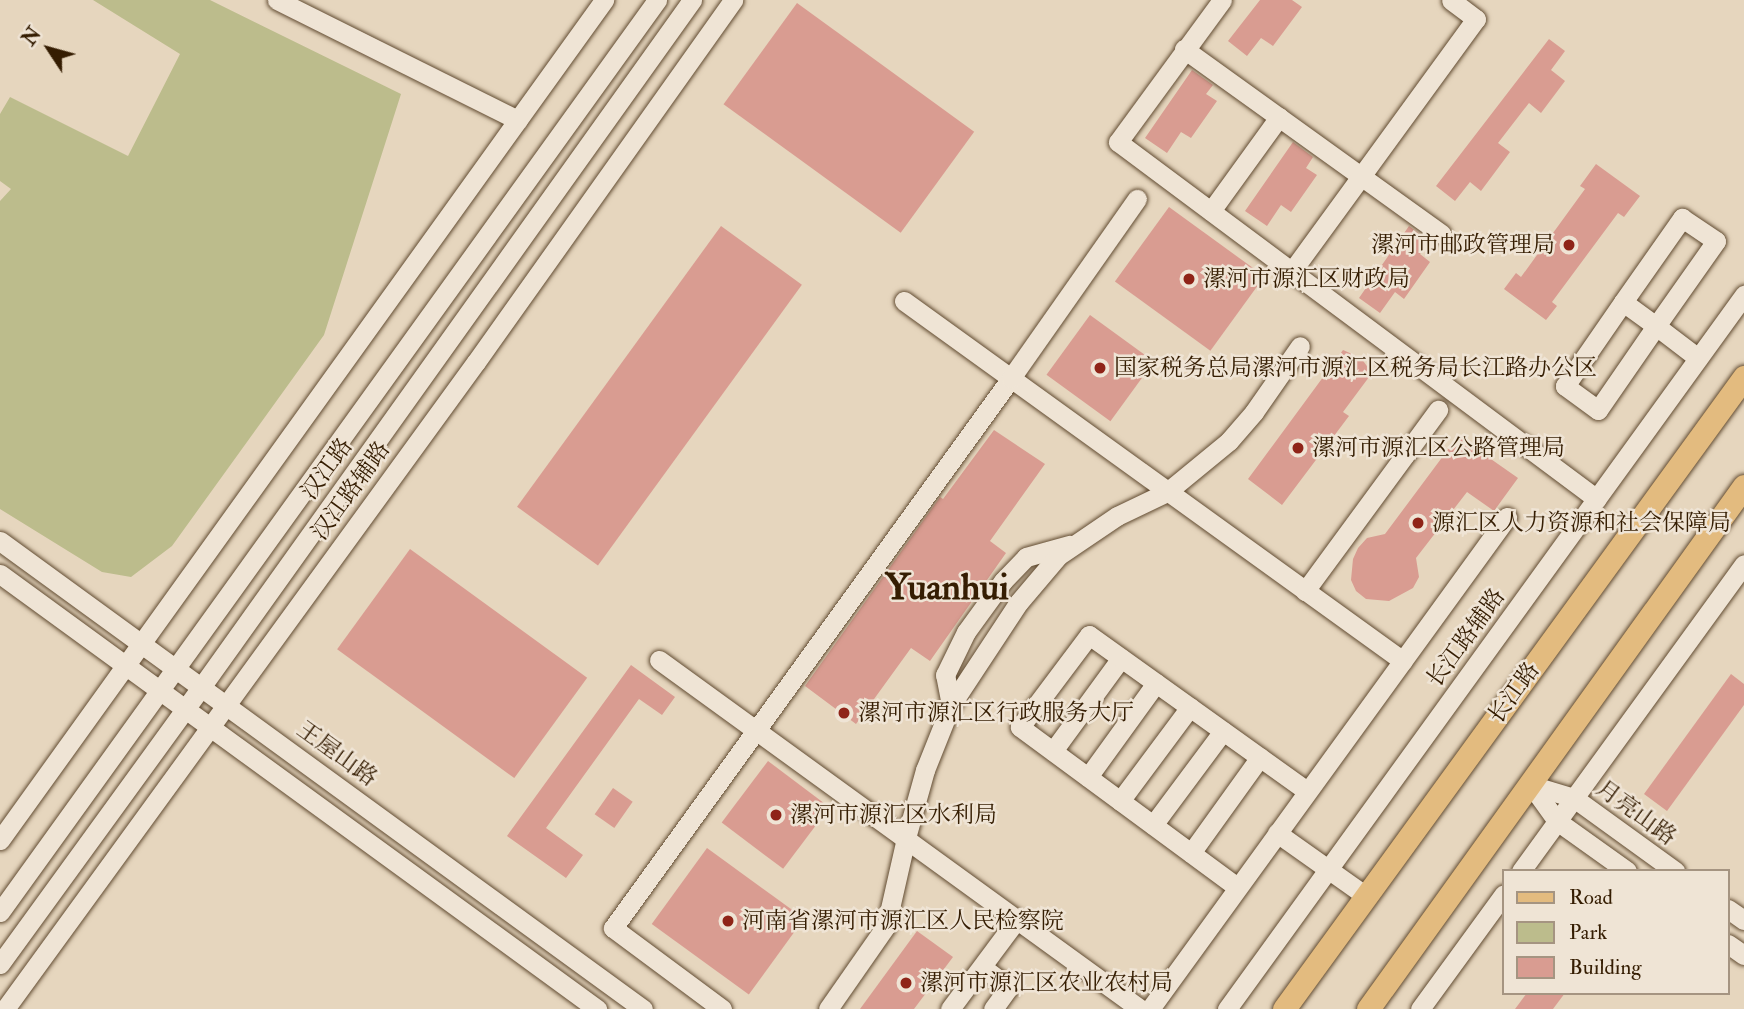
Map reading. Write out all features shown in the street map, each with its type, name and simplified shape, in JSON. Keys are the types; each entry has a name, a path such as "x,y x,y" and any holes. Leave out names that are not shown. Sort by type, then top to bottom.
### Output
{"main road":[{"name":"长江路","path":"1284,1009 1744,377"},
{"path":"1368,1009 1744,486"}],"street":[{"path":"276,0 518,120"},
{"path":"0,840 604,0"},
{"name":"汉江路","path":"0,912 657,0"},
{"name":"汉江路","path":"0,964 186,709 692,0"},
{"name":"汉江路辅路","path":"5,1009 476,362 733,0"},
{"path":"1222,0 1118,142 1597,499"},
{"path":"1292,271 1476,19 1451,0"},
{"path":"1184,49 1441,233"},
{"path":"1211,211 1279,117"},
{"path":"722,1009 613,928 1011,379 1137,199"},
{"path":"1682,218 1716,241 1598,410 1565,386 1623,302 1682,218"},
{"name":"长江路辅路","path":"1227,1009 1744,295"},
{"path":"904,301 1403,661"},
{"path":"1623,302 1698,358"},
{"path":"828,1009 886,926 925,770 951,705 1019,602 1058,556 1117,516 1167,492 1230,441 1254,412 1300,346"},
{"path":"1305,591 1438,410"},
{"path":"1150,1009 1507,517"},
{"name":"王屋山路","path":"0,541 143,642 643,1009"},
{"path":"951,705 945,675 966,632 1003,581 1026,557 1078,543"},
{"path":"1522,869 1744,564"},
{"path":"0,573 597,1009"},
{"path":"1237,887 1020,727 1089,635 1307,791"},
{"path":"1053,751 1121,658"},
{"path":"659,660 1139,1009"},
{"path":"1088,777 1156,683"},
{"path":"1121,801 1190,707"},
{"path":"1153,825 1223,731"},
{"path":"1191,853 1260,757"},
{"path":"1531,785 1557,821 1624,869"},
{"name":"月亮山路","path":"1531,785 1574,798 1672,869"},
{"path":"1277,832 1366,896"},
{"path":"1420,1009 1502,897"},
{"path":"950,1009 1017,919"},
{"path":"982,967 1009,987 993,1009"}],"green space":[{"path":"93,0 210,0 401,94 324,335 172,546 131,577 102,572 0,509 0,201 11,189 0,181 0,114 10,97 128,156 180,54"}],"building":[{"path":"1260,0 1292,0 1302,7 1273,46 1261,38 1247,56 1228,41"},
{"path":"797,3 974,132 901,233 724,104"},
{"path":"1549,39 1565,51 1551,70 1565,81 1541,113 1529,103 1498,143 1510,152 1481,191 1470,182 1455,201 1436,186"},
{"path":"1192,70 1213,85 1206,94 1217,101 1191,138 1181,132 1167,153 1145,138"},
{"path":"1293,142 1313,157 1306,168 1317,175 1291,212 1281,205 1267,226 1245,211"},
{"name":"漯河市邮政管理局","path":"1596,164 1640,196 1624,217 1618,213 1552,302 1557,306 1546,320 1504,289 1516,273 1521,277 1585,189 1580,186"},
{"name":"漯河市源汇区财政局","path":"1169,207 1264,276 1210,351 1115,281"},
{"path":"721,226 802,285 598,566 517,507"},
{"path":"1409,226 1429,241 1420,254 1430,262 1404,299 1395,292 1380,313 1359,298"},
{"name":"国家税务总局漯河市源汇区税务局长江路办公区","path":"1090,315 1154,361 1110,421 1047,375"},
{"name":"漯河市源汇区公路管理局","path":"1343,350 1361,358 1372,373 1343,412 1349,416 1282,505 1248,479"},
{"path":"994,430 1045,464 990,541 1006,553 930,661 911,648 856,724 805,686 940,497 943,499"},
{"name":"源汇区人力资源和社会保障局","path":"1458,436 1518,478 1494,511 1467,492 1416,558 1419,577 1413,588 1389,601 1366,599 1356,591 1351,580 1353,559 1358,548 1367,538 1385,534"},
{"path":"410,549 587,678 514,778 337,649"},
{"path":"631,665 675,697 662,715 639,699 546,828 583,855 566,878 507,836"},
{"path":"1731,674 1744,684 1744,705 1667,811 1644,794"},
{"name":"漯河市源汇区水利局","path":"768,761 829,807 783,869 722,822"},
{"path":"613,788 633,802 614,828 595,814"},
{"name":"河南省漯河市源汇区人民检察院","path":"707,848 804,919 749,995 652,924"},
{"name":"漯河市源汇区农业农村局","path":"917,931 953,957 914,1009 860,1009"},
{"path":"1526,995 1564,995 1553,1009 1515,1009"}],"place":[{"name":"漯河市邮政管理局","path":"1569,245"},
{"name":"漯河市源汇区财政局","path":"1189,279"},
{"name":"国家税务总局漯河市源汇区税务局长江路办公区","path":"1100,368"},
{"name":"漯河市源汇区公路管理局","path":"1298,448"},
{"name":"源汇区人力资源和社会保障局","path":"1418,523"},
{"name":"漯河市源汇区行政服务大厅","path":"844,713"},
{"name":"漯河市源汇区水利局","path":"776,815"},
{"name":"河南省漯河市源汇区人民检察院","path":"728,921"},
{"name":"漯河市源汇区农业农村局","path":"906,983"}],"district":[{"name":"Yuanhui","path":"947,588"}]}
